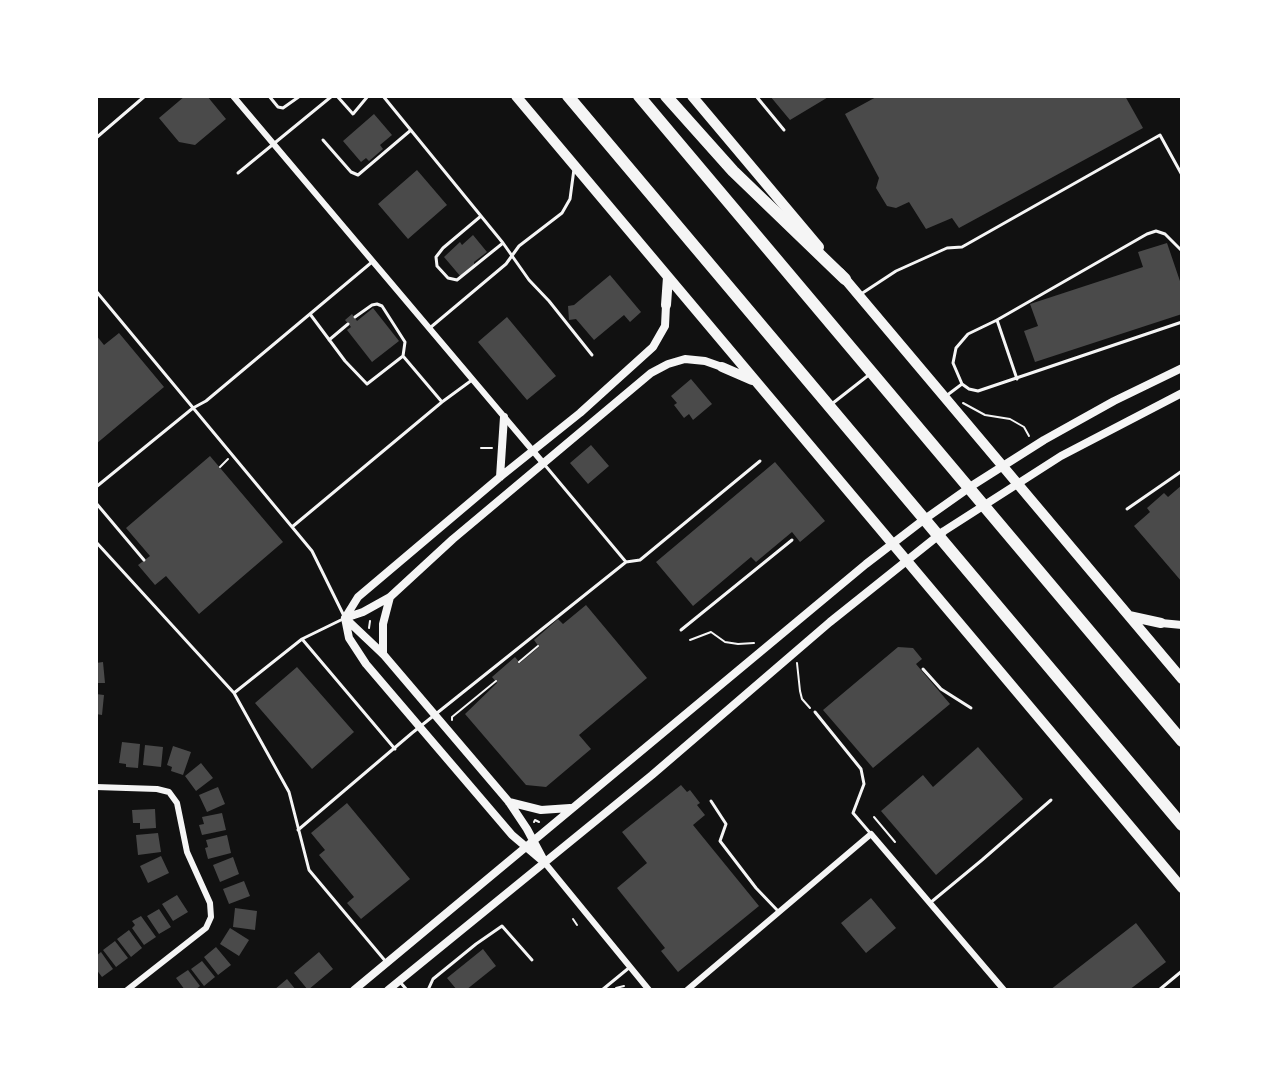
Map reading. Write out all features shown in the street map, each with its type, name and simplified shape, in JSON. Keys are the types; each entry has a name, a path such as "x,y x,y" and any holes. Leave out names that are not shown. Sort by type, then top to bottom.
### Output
{"highway":[{"path":"568,96 1182,825"},
{"path":"639,96 1182,741"},
{"path":"666,96 733,171 845,279"}],"main road":[{"path":"516,96 1182,888"},
{"path":"692,96 1182,679"},
{"path":"666,304 668,277"},
{"path":"722,367 755,381"},
{"path":"1129,616 1161,623"}],"street":[{"path":"233,96 544,464"},
{"path":"545,862 512,836 419,728 360,656 349,638 345,618 354,600 580,413 652,347 665,326 666,304"},
{"path":"345,618 363,612 390,597 453,539 644,378 659,368 685,359 705,361 722,367"},
{"path":"354,990 866,564 949,501 1031,448 1114,401 1182,368"},
{"path":"388,990 660,768 880,581 944,531 1046,465 1182,393"},
{"path":"500,477 504,417"},
{"path":"383,654 383,624 390,597"},
{"path":"345,618 383,654 509,802 545,862 649,990"},
{"path":"1161,623 1182,625"},
{"path":"96,787 157,789 169,792 177,803 187,852 210,903 211,917 206,928 127,990"},
{"path":"509,802 541,810 572,808"},
{"path":"687,990 871,834 1004,990"}],"lane":[{"path":"96,138 145,96"},
{"path":"269,96 281,108 287,107 300,96"},
{"path":"238,173 332,96"},
{"path":"337,96 353,114 368,96"},
{"path":"383,96 503,243 529,280 549,301 592,355"},
{"path":"756,96 784,130"},
{"path":"323,140 352,174 358,175 411,130"},
{"path":"859,295 896,271 947,248 962,247 1160,135 1182,175"},
{"path":"430,329 506,264 519,246 556,219 565,209 571,193 574,166"},
{"path":"481,216 443,249 436,258 437,266 448,278 457,280 503,243"},
{"path":"1182,251 1165,234 1151,232 997,320 968,334 956,348 953,363 962,384 978,391 1182,322"},
{"path":"96,487 192,408 206,401 372,262"},
{"path":"96,291 312,551 345,618 302,639 234,693"},
{"path":"310,314 367,384 403,356 405,342 382,306 372,305 355,317"},
{"path":"997,320 1017,379"},
{"path":"329,340 348,324"},
{"path":"403,356 442,402"},
{"path":"829,406 872,373"},
{"path":"292,527 472,379"},
{"path":"944,397 962,384"},
{"path":"298,830 419,728 626,562 640,560 760,461"},
{"path":"544,464 626,562"},
{"path":"1127,509 1182,471"},
{"path":"96,504 144,560"},
{"path":"681,630 792,540"},
{"path":"96,542 234,693 289,792 309,870 387,963"},
{"path":"302,639 395,748"},
{"path":"923,669 941,689 971,708"},
{"path":"814,712 861,769 864,784 853,813 871,834"},
{"path":"930,903 1051,800"},
{"path":"711,801 726,824 720,841 756,888 779,913"},
{"path":"428,990 433,980 476,944 502,926 532,960"},
{"path":"602,990 630,967"},
{"path":"1159,990 1182,971"},
{"path":"399,981 407,990"}],"path":[{"path":"966,402 985,416 1010,419 1024,427 1029,436"},
{"path":"481,448 498,448"},
{"path":"220,468 224,464"},
{"path":"370,621 369,629 375,628"},
{"path":"690,640 711,632 725,642 754,643"},
{"path":"519,662 538,646"},
{"path":"797,663 800,691 807,705 814,712"},
{"path":"451,721 452,717 496,681"},
{"path":"874,817 895,842"},
{"path":"532,825 535,820 539,822"},
{"path":"573,919 577,925"},
{"path":"616,988 624,986"}],"building":[{"path":"185,96 207,96 226,119 195,145 179,142 159,118"},
{"path":"770,96 830,96 790,120"},
{"path":"878,96 1125,96 1143,128 959,228 952,218 926,229 909,202 896,208 887,206 876,188 879,178 845,114"},
{"path":"374,114 392,135 380,145 383,149 369,161 366,158 361,162 343,141"},
{"path":"417,170 447,205 408,239 378,204"},
{"path":"473,235 487,252 474,262 474,266 461,277 444,257 460,242 462,245"},
{"path":"1167,243 1182,287 1182,314 1035,362 1024,331 1038,326 1030,304 1143,267 1138,252"},
{"path":"610,275 641,312 630,322 624,315 594,340 576,319 569,320 568,306 574,305"},
{"path":"373,308 399,341 372,362 347,330 351,327 345,320 352,314 357,321"},
{"path":"507,317 556,376 527,400 478,342"},
{"path":"119,333 164,387 96,444 96,335 104,345"},
{"path":"691,379 712,404 693,420 689,414 684,418 674,405 677,403 671,396"},
{"path":"591,445 609,466 588,484 570,463"},
{"path":"210,456 283,542 199,614 166,576 155,585 138,565 150,556 126,528"},
{"path":"775,462 825,521 800,542 792,532 756,562 751,557 693,606 656,562"},
{"path":"1182,485 1182,582 1134,526 1150,512 1147,508 1164,493 1168,497"},
{"path":"586,605 647,678 579,735 591,749 546,787 526,785 465,714 497,683 492,677 515,657 520,663 539,647 534,640 558,619 563,624"},
{"path":"898,647 913,648 922,659 916,664 950,704 873,768 823,710"},
{"path":"103,662 105,683 96,683 96,663"},
{"path":"297,667 354,732 312,769 255,703"},
{"path":"96,694 104,695 102,715 96,714"},
{"path":"122,742 140,744 138,768 126,767 126,764 119,763"},
{"path":"145,745 163,747 161,767 143,765"},
{"path":"173,746 191,752 183,775 171,771 172,767 167,765"},
{"path":"978,747 1023,799 936,875 881,811 923,775 933,787"},
{"path":"201,763 213,778 196,791 185,776"},
{"path":"681,785 687,792 690,790 700,803 697,805 705,815 693,825 759,906 678,972 661,951 665,948 617,888 647,863 622,832"},
{"path":"218,787 225,804 207,812 199,795"},
{"path":"347,803 410,879 361,919 347,903 354,897 319,855 325,850 311,833"},
{"path":"155,809 156,828 140,829 140,823 133,823 132,810"},
{"path":"222,813 226,830 202,835 199,825 204,824 202,817"},
{"path":"158,833 161,852 138,855 136,835"},
{"path":"227,835 231,853 208,859 205,848 208,847 206,840"},
{"path":"161,856 169,873 148,883 140,866"},
{"path":"233,857 239,874 220,882 213,865"},
{"path":"244,881 250,896 229,904 223,889"},
{"path":"177,895 188,912 173,921 162,904"},
{"path":"871,898 896,928 866,953 841,923"},
{"path":"235,908 257,911 255,930 233,927"},
{"path":"159,909 171,927 159,934 147,916"},
{"path":"141,916 156,937 144,945 132,928 135,925 132,921"},
{"path":"1136,923 1166,962 1129,990 1050,990"},
{"path":"230,928 249,940 239,956 220,944"},
{"path":"129,930 142,948 131,957 117,939"},
{"path":"115,941 128,958 116,967 103,950"},
{"path":"216,947 231,965 218,975 204,957"},
{"path":"483,949 496,966 466,990 457,990 447,978"},
{"path":"101,952 113,969 102,977 96,969 96,956"},
{"path":"319,952 333,969 308,990 294,973"},
{"path":"202,961 215,977 204,986 191,969"},
{"path":"188,970 200,986 195,990 185,990 176,978"},
{"path":"287,979 296,990 274,990"}]}
